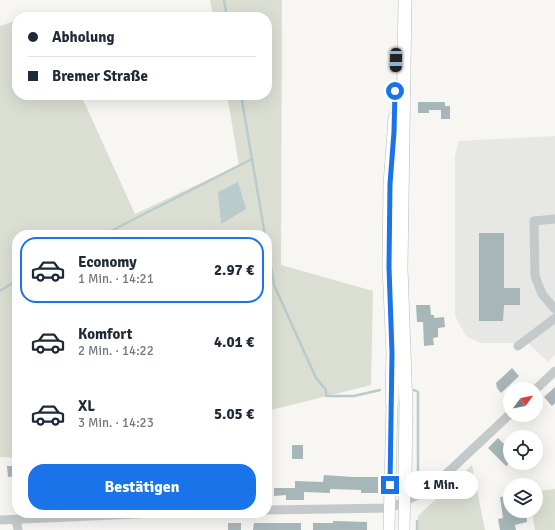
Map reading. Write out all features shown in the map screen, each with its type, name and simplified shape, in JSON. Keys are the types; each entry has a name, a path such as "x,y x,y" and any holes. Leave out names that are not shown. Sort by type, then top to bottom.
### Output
{"highway":[{"path":"392,402 389,267 397,0"},
{"path":"405,0 401,268 406,407 405,475"}],"main road":[{"path":"389,530 392,402"},
{"path":"404,530 405,475"}],"street":[{"path":"555,219 534,221 535,276 542,294 555,310"},
{"path":"518,346 555,318"},
{"path":"543,382 555,371"},
{"path":"272,510 390,508 429,490 503,421"},
{"path":"0,520 57,518"},
{"path":"16,520 18,530"}],"shaded area":[{"path":"210,0 282,0 281,265 373,291 371,385 272,410 272,230 12,230 12,458 0,457 0,26 12,22 12,100 83,100 135,214 239,165 228,100 272,100 272,12 212,12"},
{"path":"555,136 555,354 548,362 528,343 481,343 466,336 455,316 455,156 459,141"},
{"path":"238,182 246,209 221,224 218,192"},
{"path":"472,465 485,530 418,530 418,516"},
{"path":"555,489 555,530 535,530 533,518 543,518 543,490"}],"building":[{"path":"418,102 445,102 445,106 450,106 450,119 441,119 441,110 429,110 429,113 418,113"},
{"path":"479,233 504,233 504,288 520,288 520,305 504,305 503,321 479,321"},
{"path":"416,305 430,305 431,315 434,315 434,318 444,317 445,327 438,328 438,337 433,338 434,345 424,346 423,322 417,322"},
{"path":"512,368 519,376 513,382 503,382 503,391 501,393 497,388 496,383"},
{"path":"555,387 555,403 552,406 544,397"},
{"path":"498,438 503,443 503,463 488,448"},
{"path":"292,445 303,445 303,459 292,459"},
{"path":"7,466 12,466 12,477 8,477"},
{"path":"324,475 378,477 378,493 361,493 361,490 330,489 330,493 304,492 304,500 286,500 286,495 274,496 274,488 295,488 295,481 323,482"},
{"path":"500,497 503,497 503,518"},
{"path":"527,518 527,522 515,525 516,530 500,530 498,519"},
{"path":"333,521 367,522 367,530 313,530 313,523 333,523"},
{"path":"228,523 241,523 241,530 228,530"},
{"path":"254,523 301,523 301,530 253,530"}],"waterway":[{"path":"224,0 226,12"},
{"path":"242,100 264,230"},
{"path":"113,230 252,159"},
{"path":"272,273 274,285 316,378 326,390 326,396 354,396 380,390"},
{"path":"0,291 12,283"},
{"path":"414,390 418,392 418,477"},
{"path":"417,521 417,530"}],"route":[{"path":"390,485 392,353 389,267 390,184 394,132 395,91"}]}
